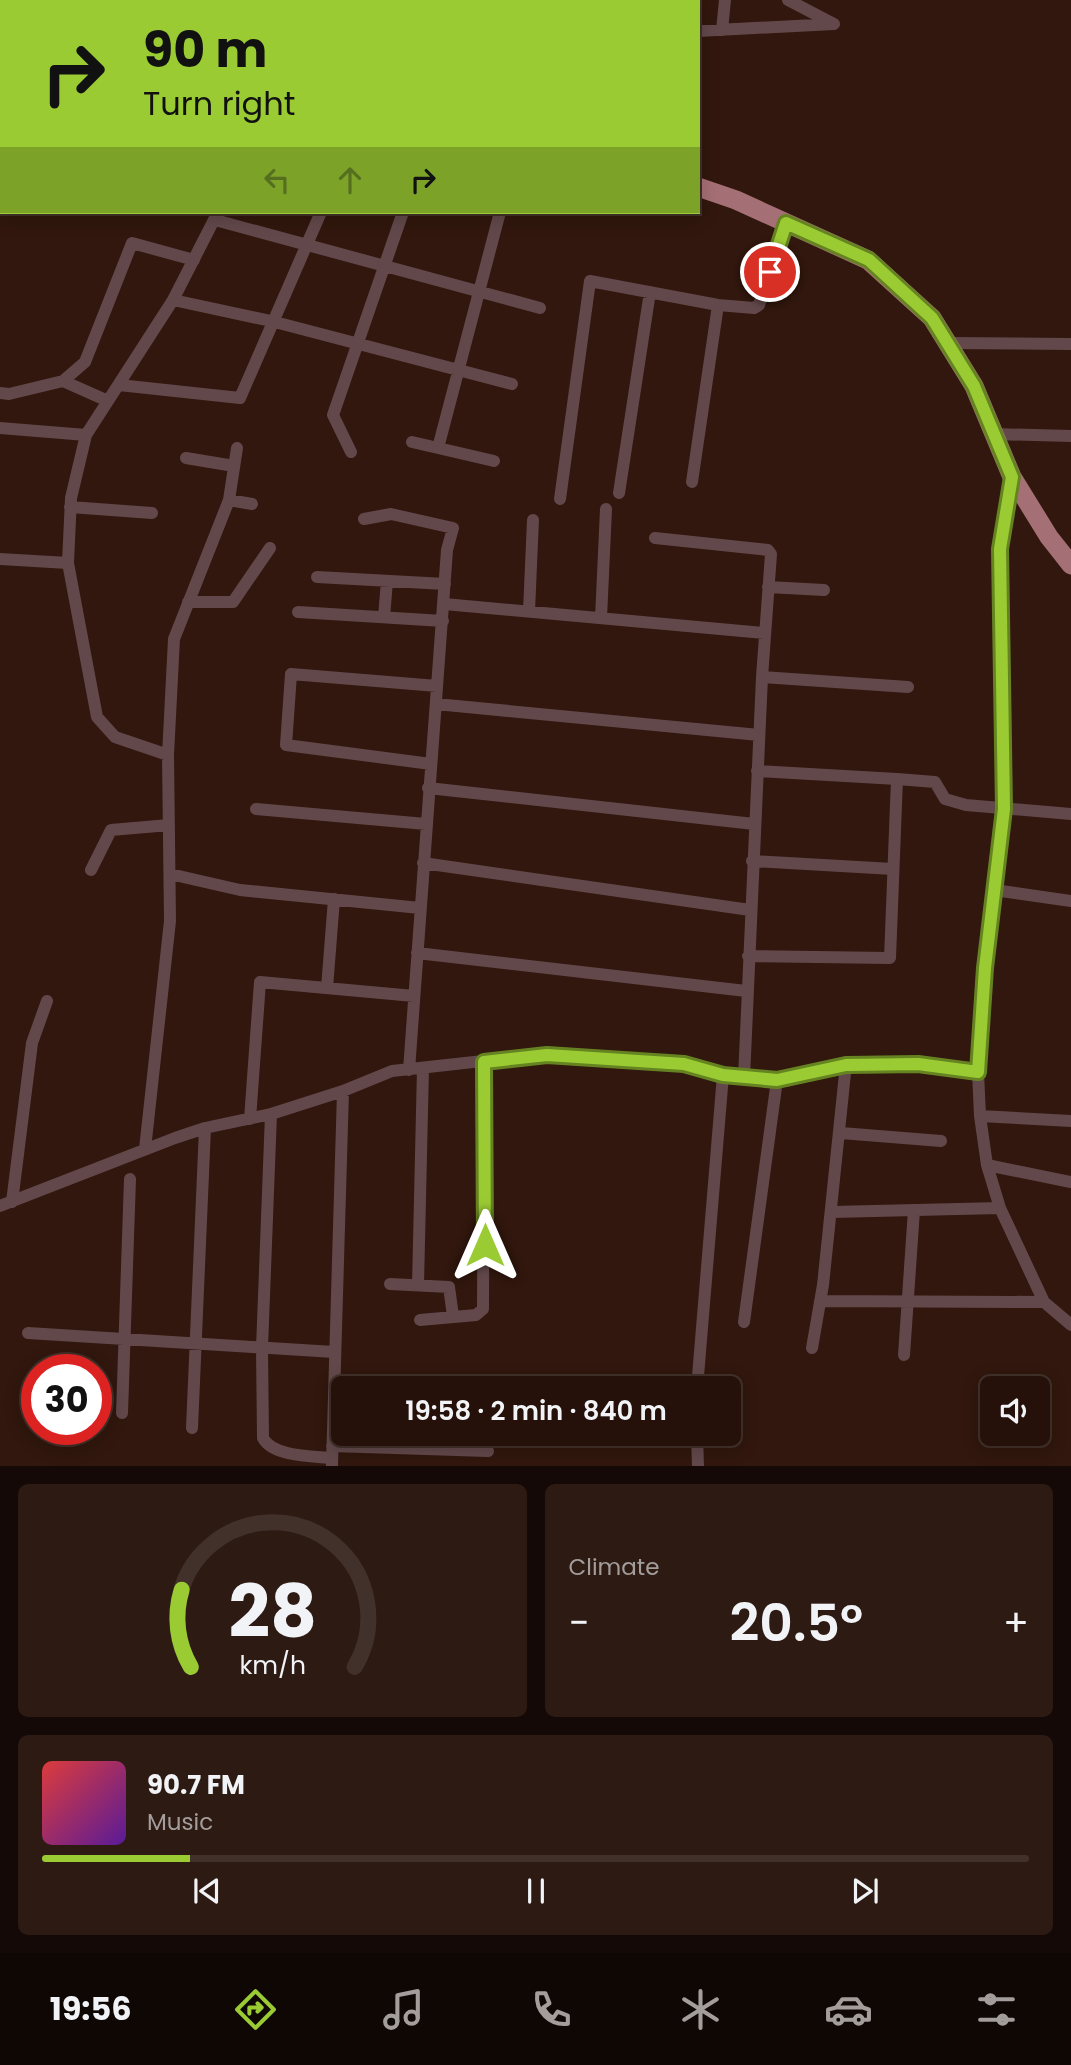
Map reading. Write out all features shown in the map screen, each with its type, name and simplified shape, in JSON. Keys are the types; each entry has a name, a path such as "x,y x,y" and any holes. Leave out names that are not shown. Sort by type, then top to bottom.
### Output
{"main road":[{"path":"700,188 869,260 932,318 974,386 1012,477 1049,537 1071,565"}],"street":[{"path":"722,30 725,0"},
{"path":"700,31 834,24 788,0"},
{"path":"118,385 240,398 271,321 308,246 320,214"},
{"path":"351,452 333,415 401,214"},
{"path":"438,448 499,214"},
{"path":"168,755 115,737 97,717 68,563 70,507 86,435 173,300 217,216 308,246 540,308"},
{"path":"560,499 590,281 718,305 754,308 759,305 786,223"},
{"path":"0,393 9,394 62,381 85,362 132,243 194,260"},
{"path":"619,493 650,292"},
{"path":"173,300 271,321 512,384"},
{"path":"692,482 718,305"},
{"path":"948,343 1071,344"},
{"path":"62,381 108,401"},
{"path":"0,428 86,435"},
{"path":"993,434 1071,436"},
{"path":"412,442 495,461"},
{"path":"145,1149 170,921 168,755 174,639 229,500 237,448"},
{"path":"186,458 234,466"},
{"path":"1012,477 1000,549 1004,809 985,968 978,1072 980,1116 987,1165 1000,1208 1044,1302 1071,1325"},
{"path":"229,500 251,504"},
{"path":"70,507 152,513"},
{"path":"601,618 606,509"},
{"path":"365,519 391,514 453,528 447,550 414,996 418,1285"},
{"path":"529,611 533,520"},
{"path":"655,538 768,550 771,554 764,633 752,861 744,1077"},
{"path":"188,601 233,602 270,548"},
{"path":"0,559 68,563"},
{"path":"317,577 445,584"},
{"path":"384,617 387,581"},
{"path":"768,587 824,590"},
{"path":"444,604 764,633"},
{"path":"298,612 443,621"},
{"path":"430,764 286,745 291,674 437,686"},
{"path":"762,677 908,687"},
{"path":"436,704 759,735"},
{"path":"757,771 935,782 945,799 966,805 1071,814"},
{"path":"748,956 890,958 897,779"},
{"path":"428,788 754,824"},
{"path":"257,809 426,824"},
{"path":"91,870 111,830 169,825"},
{"path":"752,861 893,869"},
{"path":"423,863 750,910"},
{"path":"170,874 240,890 420,908"},
{"path":"994,890 1071,901"},
{"path":"327,988 334,899"},
{"path":"417,953 746,991"},
{"path":"250,1119 260,982 414,996"},
{"path":"6,1204 32,1043 47,1001"},
{"path":"6,1204 205,1128 271,1114 342,1091 392,1071 547,1055 684,1064 723,1075 777,1080 846,1065 918,1064 978,1072"},
{"path":"420,1320 477,1315 483,1309 484,1062"},
{"path":"812,1348 832,1212 846,1065"},
{"path":"698,1376 723,1075"},
{"path":"744,1322 777,1080"},
{"path":"337,1376 334,1352 342,1091"},
{"path":"271,1114 262,1348 263,1438 267,1444 279,1451 332,1457 488,1451"},
{"path":"980,1116 1071,1121"},
{"path":"192,1428 205,1128"},
{"path":"841,1133 940,1141"},
{"path":"987,1165 1071,1182"},
{"path":"122,1413 130,1179"},
{"path":"832,1212 1000,1208"},
{"path":"904,1355 914,1210"},
{"path":"390,1284 449,1287 453,1316"},
{"path":"820,1301 908,1304 1044,1302"},
{"path":"27,1333 334,1352"},
{"path":"697,1446 698,1466"}],"route":[{"path":"485,1245 484,1062 547,1055 684,1064 723,1075 777,1080 846,1065 918,1064 978,1072 985,968 1004,809 1000,549 1012,477 974,386 932,318 869,260 786,223 770,272"}]}
